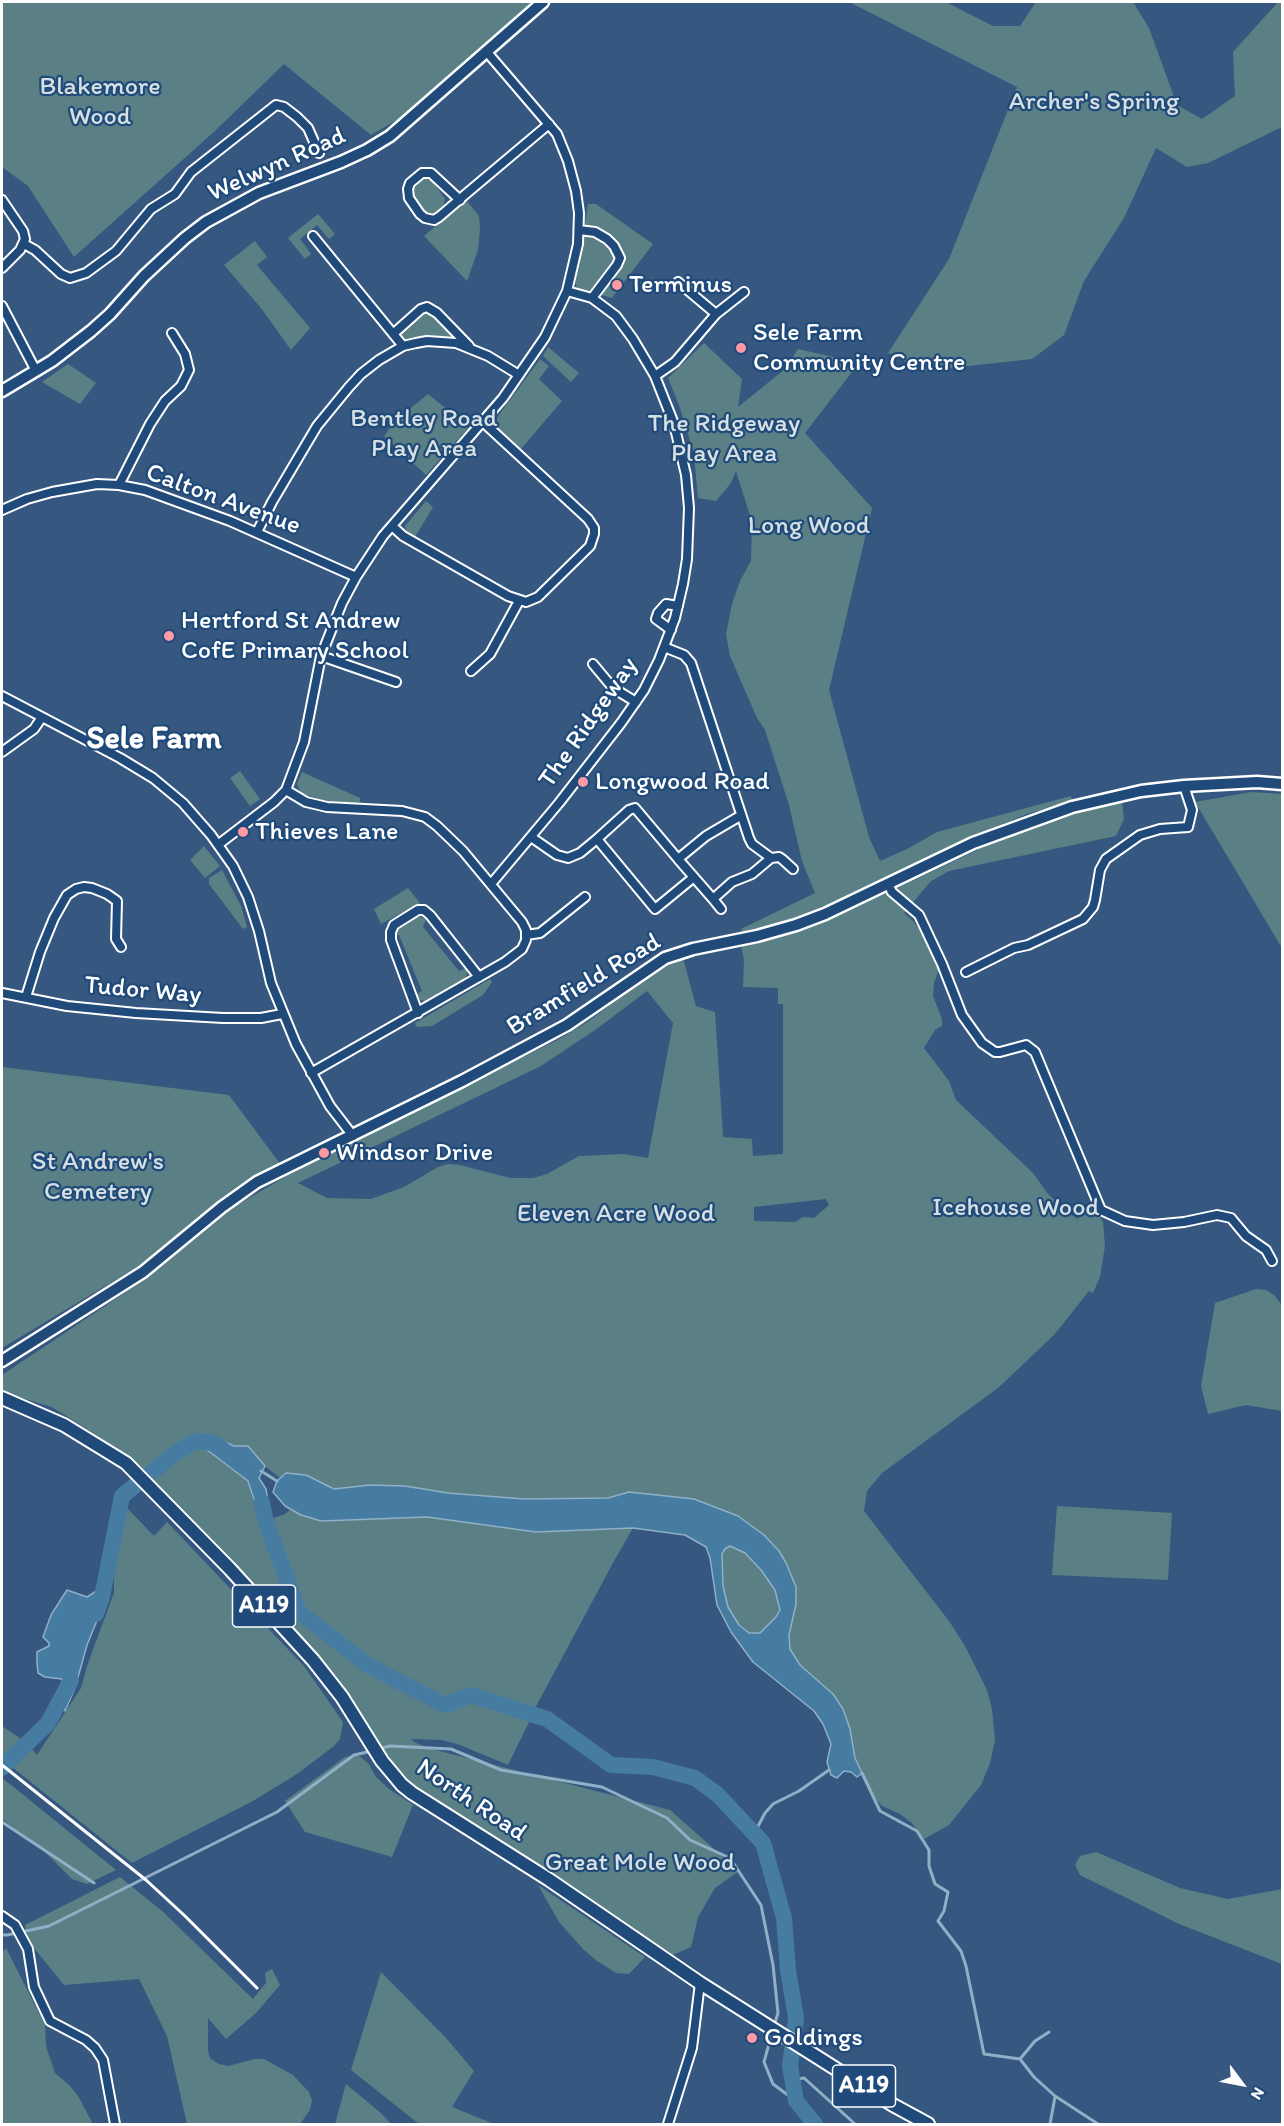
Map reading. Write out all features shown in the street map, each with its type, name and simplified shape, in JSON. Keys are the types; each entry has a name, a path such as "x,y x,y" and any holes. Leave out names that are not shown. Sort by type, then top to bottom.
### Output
{"main road":[{"name":"North Road","path":"2,1398 64,1425 116,1455 133,1470 230,1569 313,1660 342,1696 378,1755 402,1785 420,1800 567,1892 700,1983 773,2027 893,2105 928,2124"}],"street":[{"name":"Welwyn Road","path":"2,391 36,371 92,331 144,276 206,222 259,193 341,162 382,141 543,2"},
{"path":"219,844 274,802 286,790 304,742 321,656 342,603 356,577 376,545 483,422 519,375 545,337 567,291 575,261 579,230 573,176 562,145 549,124 486,51"},
{"path":"24,244 35,250 61,274 70,278 86,273 116,251 151,209 175,194 191,172 276,105 284,107 308,128 319,153"},
{"path":"460,200 431,172 422,173 410,183 408,189 409,198 420,214 430,220 439,217 460,200 549,124"},
{"path":"2,200 23,231 24,244 2,268"},
{"path":"579,230 591,231 607,239 614,246 620,258 592,298"},
{"path":"313,236 403,346"},
{"path":"678,282 716,314"},
{"name":"The Ridgeway","path":"491,884 531,837 636,702 652,675 671,630 678,606 688,550 688,490 681,448 655,376 623,324 592,298 567,291"},
{"path":"655,376 675,362 716,314 744,292"},
{"path":"2,306 4,317 36,371"},
{"path":"393,334 426,307 437,313 470,348"},
{"path":"119,485 150,424 165,401 181,386 189,370 185,354 172,333"},
{"path":"257,532 301,451 333,405 369,367 403,346 428,341 456,343 470,348 519,375"},
{"path":"392,526 403,536 519,601 534,600 590,546 594,528 588,519 483,422"},
{"name":"Calton Avenue","path":"2,510 27,498 52,492 98,484 119,485 145,490 257,532 356,577"},
{"path":"471,671 490,654 519,601"},
{"path":"671,630 656,619 666,604 678,606"},
{"path":"664,647 684,655 691,663 750,841 771,858"},
{"path":"321,656 396,682"},
{"path":"593,664 613,688 636,702"},
{"path":"2,696 120,758 153,778 183,803 219,844 248,897 259,931 271,983 282,1014 310,1073 330,1106 353,1136"},
{"path":"2,752 34,729 42,717"},
{"name":"Bramfield Road","path":"2,1361 143,1272 238,1194 257,1182 353,1136 567,1025 665,958 693,949 758,936 796,925 825,914 973,843 1072,807 1130,793 1184,786 1257,782 1282,784"},
{"path":"966,972 1014,948 1028,945 1083,919 1093,907 1100,870 1106,859 1140,835 1160,829 1188,827 1192,810 1184,786"},
{"path":"286,790 306,802 327,807 402,811 425,817 463,851 522,922 526,935 524,944 518,953 310,1073"},
{"path":"531,837 557,855 568,858 580,853 629,810 635,808 721,909"},
{"path":"678,859 706,836 741,816"},
{"path":"597,839 655,909 694,877"},
{"path":"712,899 732,882 752,874 771,858 782,859 793,869"},
{"path":"888,884 892,892 919,915 942,964 957,1005 975,1035 995,1052 1026,1045 1035,1053 1101,1210 1125,1221 1154,1225 1217,1215 1230,1218 1246,1236 1266,1250 1272,1261"},
{"path":"26,997 40,952 54,918 67,895 76,889 92,888 108,894 117,901 116,939 121,946"},
{"path":"526,935 540,933 585,897"},
{"path":"417,1013 391,940 391,932 394,925 418,910 424,910 430,915 479,977"},
{"name":"Tudor Way","path":"2,993 67,1006 164,1015 248,1018 282,1014"},
{"path":"2,1916 15,1925 28,1949 34,1987 50,2021 86,2040 99,2052 103,2060 115,2124"},
{"path":"668,2124 692,2048 700,1983"}],"green space":[{"name":"Blakemore Wood","path":"2,2 532,2 409,113 371,135 284,64 216,130 74,257 28,186 2,167"},
{"name":"Archer's Spring","path":"849,2 946,2 993,26 1020,26 1036,2 1133,2 1149,28 1177,105 1202,119 1235,96 1233,52 1278,2 1282,2 1282,127 1208,163 1187,167 1156,148 1124,218 1084,281 1064,335 1032,359 923,371 888,353 949,259 1017,87"},
{"path":"423,179 433,182 445,199 443,206 432,215 426,213 412,197 412,190"},
{"path":"466,200 479,216 480,228 478,250 467,281 424,236"},
{"path":"588,204 596,204 653,244 612,298 577,288 575,282"},
{"path":"318,214 335,234 329,239 317,225 300,239 311,254 305,259 288,238"},
{"path":"255,241 267,257 257,265 310,328 291,350 261,308 224,265"},
{"path":"427,312 451,334 450,337 409,341 403,338 400,332 420,313"},
{"name":"Long Wood","path":"704,343 742,379 738,407 785,369 798,349 859,363 805,433 872,508 829,690 869,837 880,861 937,832 1071,796 1072,801 1027,814 983,832 820,910 783,923 743,933 741,929 815,893 802,861 789,805 765,730 757,718 730,656 726,634 732,604 740,581 751,561 752,522 736,471 731,483 716,501 698,498 694,454 668,378"},
{"path":"548,347 579,373 571,382 543,356"},
{"path":"540,359 549,366 539,379 562,401 521,449 498,428 496,419"},
{"path":"68,364 96,383 80,404 42,382"},
{"name":"Bentley Road Play Area","path":"428,394 469,427 426,475 384,436 395,421"},
{"path":"426,501 433,507 415,537 407,532 405,526"},
{"path":"240,771 260,799 250,806 230,778"},
{"path":"302,772 360,798 360,801 357,804 328,802 304,794 297,784"},
{"path":"1251,792 1282,794 1282,948 1195,802"},
{"path":"1122,801 1124,819 1116,836 949,871 931,881 904,913 914,922 926,940 938,965 933,996 942,1019 942,1026 935,1030 924,1048 949,1081 956,1100 1033,1173 1048,1194 1068,1213 1078,1219 1087,1205 1094,1208 1103,1222 1105,1246 1100,1277 1093,1293 1089,1291 1054,1335 998,1388 882,1473 867,1491 864,1511 949,1621 965,1646 987,1690 992,1709 995,1740 990,1763 981,1785 949,1825 924,1839 912,1823 900,1814 882,1806 875,1798 855,1758 850,1729 833,1694 800,1665 790,1649 789,1635 796,1604 694,1499 629,1492 608,1498 524,1499 448,1493 405,1486 370,1485 334,1489 306,1475 286,1473 280,1478 265,1466 248,1446 234,1447 210,1436 192,1437 165,1457 172,1457 174,1460 189,1450 202,1446 248,1481 253,1501 293,1606 314,1630 371,1672 442,1709 471,1700 531,1718 508,1765 442,1740 411,1739 414,1742 428,1748 670,1810 739,1871 715,1888 698,1917 691,1947 673,1955 403,1778 389,1764 345,1694 137,1468 99,1437 52,1407 2,1392 2,1375 150,1276 235,1206 287,1176 561,1038 589,1021 653,972 667,963 683,958 696,1006 715,1012 723,1137 752,1139 753,1156 783,1154 783,1004 778,1004 778,988 743,987 744,960 741,946 803,929 851,910 1009,835","holes":["647,991 673,1023 648,1158 623,1154 579,1156 547,1174 533,1178 510,1178 448,1164 438,1167 404,1187 371,1199 327,1198 298,1183 541,1066 598,1028","826,1199 829,1205 814,1218 803,1217 795,1222 754,1221 754,1207"]},
{"path":"204,846 220,866 205,878 190,860"},
{"path":"222,870 241,906 247,927 243,929 209,884 209,878"},
{"path":"408,888 420,903 381,924 374,909"},
{"path":"415,915 426,919 423,927 459,971 466,968 467,974 465,979 425,1001 419,1000 415,995 422,991 399,935 392,936 393,928"},
{"path":"490,979 492,982 483,995 432,1026 417,1027 415,1023"},
{"name":"St Andrew's Cemetery","path":"2,1067 229,1095 281,1165 226,1195 147,1261 2,1348"},
{"path":"1256,1289 1266,1290 1274,1295 1282,1305 1282,1411 1246,1405 1208,1414 1201,1386 1215,1303"},
{"path":"125,1506 154,1536 167,1522 304,1666 343,1722 340,1739 334,1746 297,1774 253,1801 132,1863 2,1759 2,1726 27,1743 37,1755 81,1688 114,1593 114,1576"},
{"path":"1057,1506 1172,1513 1168,1580 1052,1575"},
{"path":"291,1509 321,1521 427,1517 536,1532 633,1528 533,1712 478,1691 445,1699 436,1696 383,1670 313,1620 303,1608 298,1597 271,1523 271,1519"},
{"path":"730,1545 745,1553 775,1590 780,1609 776,1617 760,1633 749,1633 739,1625 728,1607 723,1586 722,1554"},
{"path":"358,1755 368,1763 376,1777 389,1789 413,1805 392,1857 305,1832 285,1801 345,1757"},
{"path":"2,1778 116,1870 87,1884 72,1879 46,1853 2,1819"},
{"path":"1096,1852 1180,1888 1228,1899 1282,1889 1282,1964 1179,1924 1080,1875 1075,1865 1080,1856"},
{"path":"120,1877 161,1910 253,1999 266,1983 265,1973 272,1969 280,1985 256,2013 226,2039 208,2018 208,2051 210,2058 219,2064 228,2066 264,2059 293,2075 309,2092 312,2100 310,2110 300,2124 187,2124 167,2036 139,1979 64,1985 34,1948 27,1936 25,1925"},
{"path":"538,1885 645,1957 629,1974 616,1973 597,1961 559,1922"},
{"path":"6,1948 45,2025 46,2046 55,2073 78,2096 93,2124 2,2124 2,1953"},
{"path":"381,1972 446,2038 474,2071 452,2107 494,2124 419,2124 351,2070"},
{"path":"346,2084 382,2114 391,2124 335,2124"}],"water":[{"path":"210,1436 234,1446 248,1446 265,1466 259,1478 266,1489 271,1519 263,1528 248,1481 202,1446 203,1437"},
{"path":"286,1473 306,1475 334,1489 370,1485 405,1486 448,1493 524,1499 608,1498 629,1492 694,1499 738,1516 764,1535 779,1551 786,1563 796,1587 796,1604 789,1635 790,1649 800,1665 833,1694 843,1709 850,1729 855,1758 862,1773 857,1777 851,1772 844,1771 837,1778 831,1775 827,1762 831,1744 823,1724 814,1711 753,1662 731,1632 717,1605 710,1558 706,1547 685,1535 633,1528 536,1532 427,1517 321,1521 301,1515 285,1506 273,1492 277,1481","holes":["730,1546 745,1553 775,1590 780,1610 760,1633 749,1633 739,1625 728,1607 723,1586 722,1554 725,1549"]},
{"path":"67,1590 87,1597 98,1590 107,1596 87,1645 75,1688 65,1711 59,1697 64,1688 62,1679 45,1677 38,1673 37,1652 49,1646 43,1637 51,1615"}],"waterway":[{"path":"96,1614 102,1597 122,1496 177,1452 196,1441 214,1443 222,1449"},
{"path":"261,1471 277,1481"},
{"path":"262,1502 266,1522 299,1612 367,1665 445,1705 471,1695 547,1719 611,1765 653,1767 695,1778 717,1794 763,1843 784,1918 788,1970 796,2018 790,2066 796,2101 815,2124"},
{"path":"2,1768 48,1723 71,1680"},
{"path":"378,1749 390,1746 451,1749 501,1770 602,1787 667,1818 690,1840 730,1858 761,1905 773,1965 778,2013 774,2026"},
{"path":"2,1935 49,1926 277,1812 354,1755 372,1751"},
{"path":"754,1834 765,1813 773,1804 799,1791 829,1770"},
{"path":"862,1773 880,1811 917,1831 929,1850 929,1866 935,1884 948,1892 944,1911 938,1921 961,1951 984,2054 1020,2059 1034,2077 1055,2096 1098,2124"},
{"path":"2,1822 94,1883"},
{"path":"1020,2059 1035,2041 1049,2032"},
{"path":"772,2033 764,2062 773,2084 796,2101"},
{"path":"792,2080 804,2078 855,2124"},
{"path":"1050,2124 1055,2097"}],"railway":[{"path":"2,1765 146,1880 257,1988"}],"place":[{"name":"Terminus","path":"617,285"},
{"name":"Sele Farm Community Centre","path":"741,348"},
{"name":"Hertford St Andrew CofE Primary School","path":"169,636"},
{"name":"Longwood Road","path":"583,782"},
{"name":"Thieves Lane","path":"243,832"},
{"name":"Windsor Drive","path":"324,1153"},
{"name":"Goldings","path":"752,2038"}],"district":[{"name":"Sele Farm","path":"154,740"}],"park label":[{"name":"The Ridgeway Play Area","path":"724,439"},
{"name":"Icehouse Wood","path":"1016,1208"},
{"name":"Eleven Acre Wood","path":"616,1214"},
{"name":"Great Mole Wood","path":"640,1863"}]}
